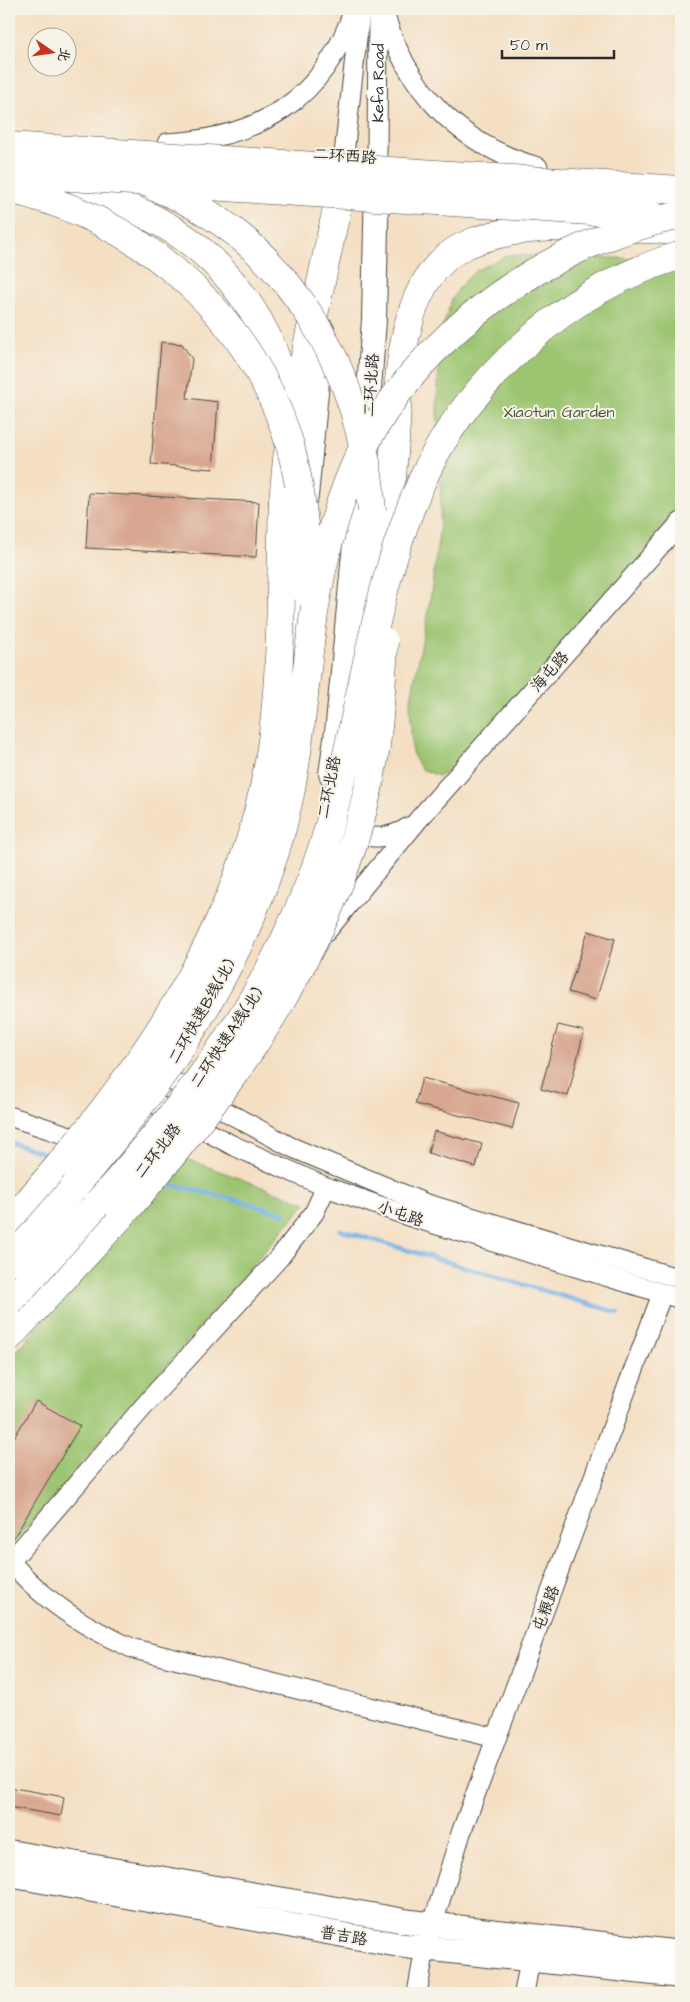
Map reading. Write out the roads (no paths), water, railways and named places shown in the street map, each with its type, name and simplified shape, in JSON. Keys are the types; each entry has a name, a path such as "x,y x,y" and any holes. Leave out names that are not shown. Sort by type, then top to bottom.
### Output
{"highway":[{"path":"9,146 681,190"},
{"path":"9,153 121,175 161,189 205,212 245,241 268,263 295,294 322,334 351,398 364,443 370,482 372,554 370,599 366,643 353,721"},
{"path":"9,173 681,216"},
{"path":"9,188 84,213 155,254 193,287 210,305 238,341 260,377 277,411 288,441 301,502 307,591 302,714"},
{"path":"56,190 88,195 118,204 144,215 192,243 229,279 257,318 277,359 288,399 290,435"},
{"path":"9,1224 91,1127 165,1024 193,976 230,899 258,814 272,735 278,649 283,500 290,435 309,332 337,208"},
{"path":"302,714 314,612 335,520 358,459 388,408 407,382 441,345 500,294 534,271 558,258 628,228 681,216"},
{"path":"9,1337 121,1216 197,1126 274,1016 308,954 329,906 357,827 373,761 381,691 398,383 403,344 414,308 433,273 442,261 452,253 464,246 491,236 542,229 628,228 681,231"},
{"path":"353,721 380,610 408,516 429,467 456,422 480,390 503,364 530,338 561,314 615,280 681,255"},
{"name":"二环快速B线(北)","path":"9,1262 81,1180 140,1108 188,1038 226,972 255,909 276,849 292,783 302,714"},
{"name":"二环快速A线(北)","path":"9,1303 160,1129 210,1064 251,1002 284,942 316,866 340,788 353,721"}],"main road":[{"name":"二环西路","path":"9,132 681,176"},
{"path":"9,1242 94,1144 151,1068 209,972 233,918 259,848 275,784 284,718 319,359 344,154"},
{"name":"二环北路","path":"9,1323 136,1178 199,1093 257,996 286,931 310,864 328,795 338,724 370,391 375,294 377,157"},
{"path":"9,188 681,231"},
{"name":"普吉路","path":"9,1852 432,1925 681,1953"},
{"name":"普吉路","path":"9,1876 425,1949 681,1976"}],"street":[{"path":"167,143 191,142 233,133 252,127 284,109 310,86 331,59 347,28 354,9"},
{"name":"Kefa Road","path":"344,154 360,9"},
{"name":"Kefa Road","path":"377,157 378,9"},
{"path":"383,9 392,38 407,68 439,110 467,135 483,145 518,162 538,167"},
{"name":"海屯路","path":"418,820 681,522"},
{"path":"328,795 330,807 337,819 361,835 377,838 393,835 410,827 418,820"},
{"path":"199,1093 291,975 418,820"},
{"name":"小屯路","path":"151,1068 199,1093 291,1147 424,1203 681,1279"},
{"name":"小屯路","path":"134,1093 232,1145 326,1187 411,1217 681,1299"},
{"path":"9,1116 94,1144"},
{"path":"326,1187 314,1213 279,1258 151,1398 9,1562 43,1594 76,1619 105,1636 134,1649 496,1738"},
{"name":"屯粮路","path":"425,1949 461,1833 662,1294"},
{"path":"418,1993 425,1949"},
{"path":"524,1993 530,1960"}],"waterway":[{"path":"9,1142 49,1155"},
{"path":"165,1183 237,1200 285,1214"},
{"path":"340,1230 619,1313"}],"park label":[{"name":"Xiaotun Garden","path":"559,411"}]}
